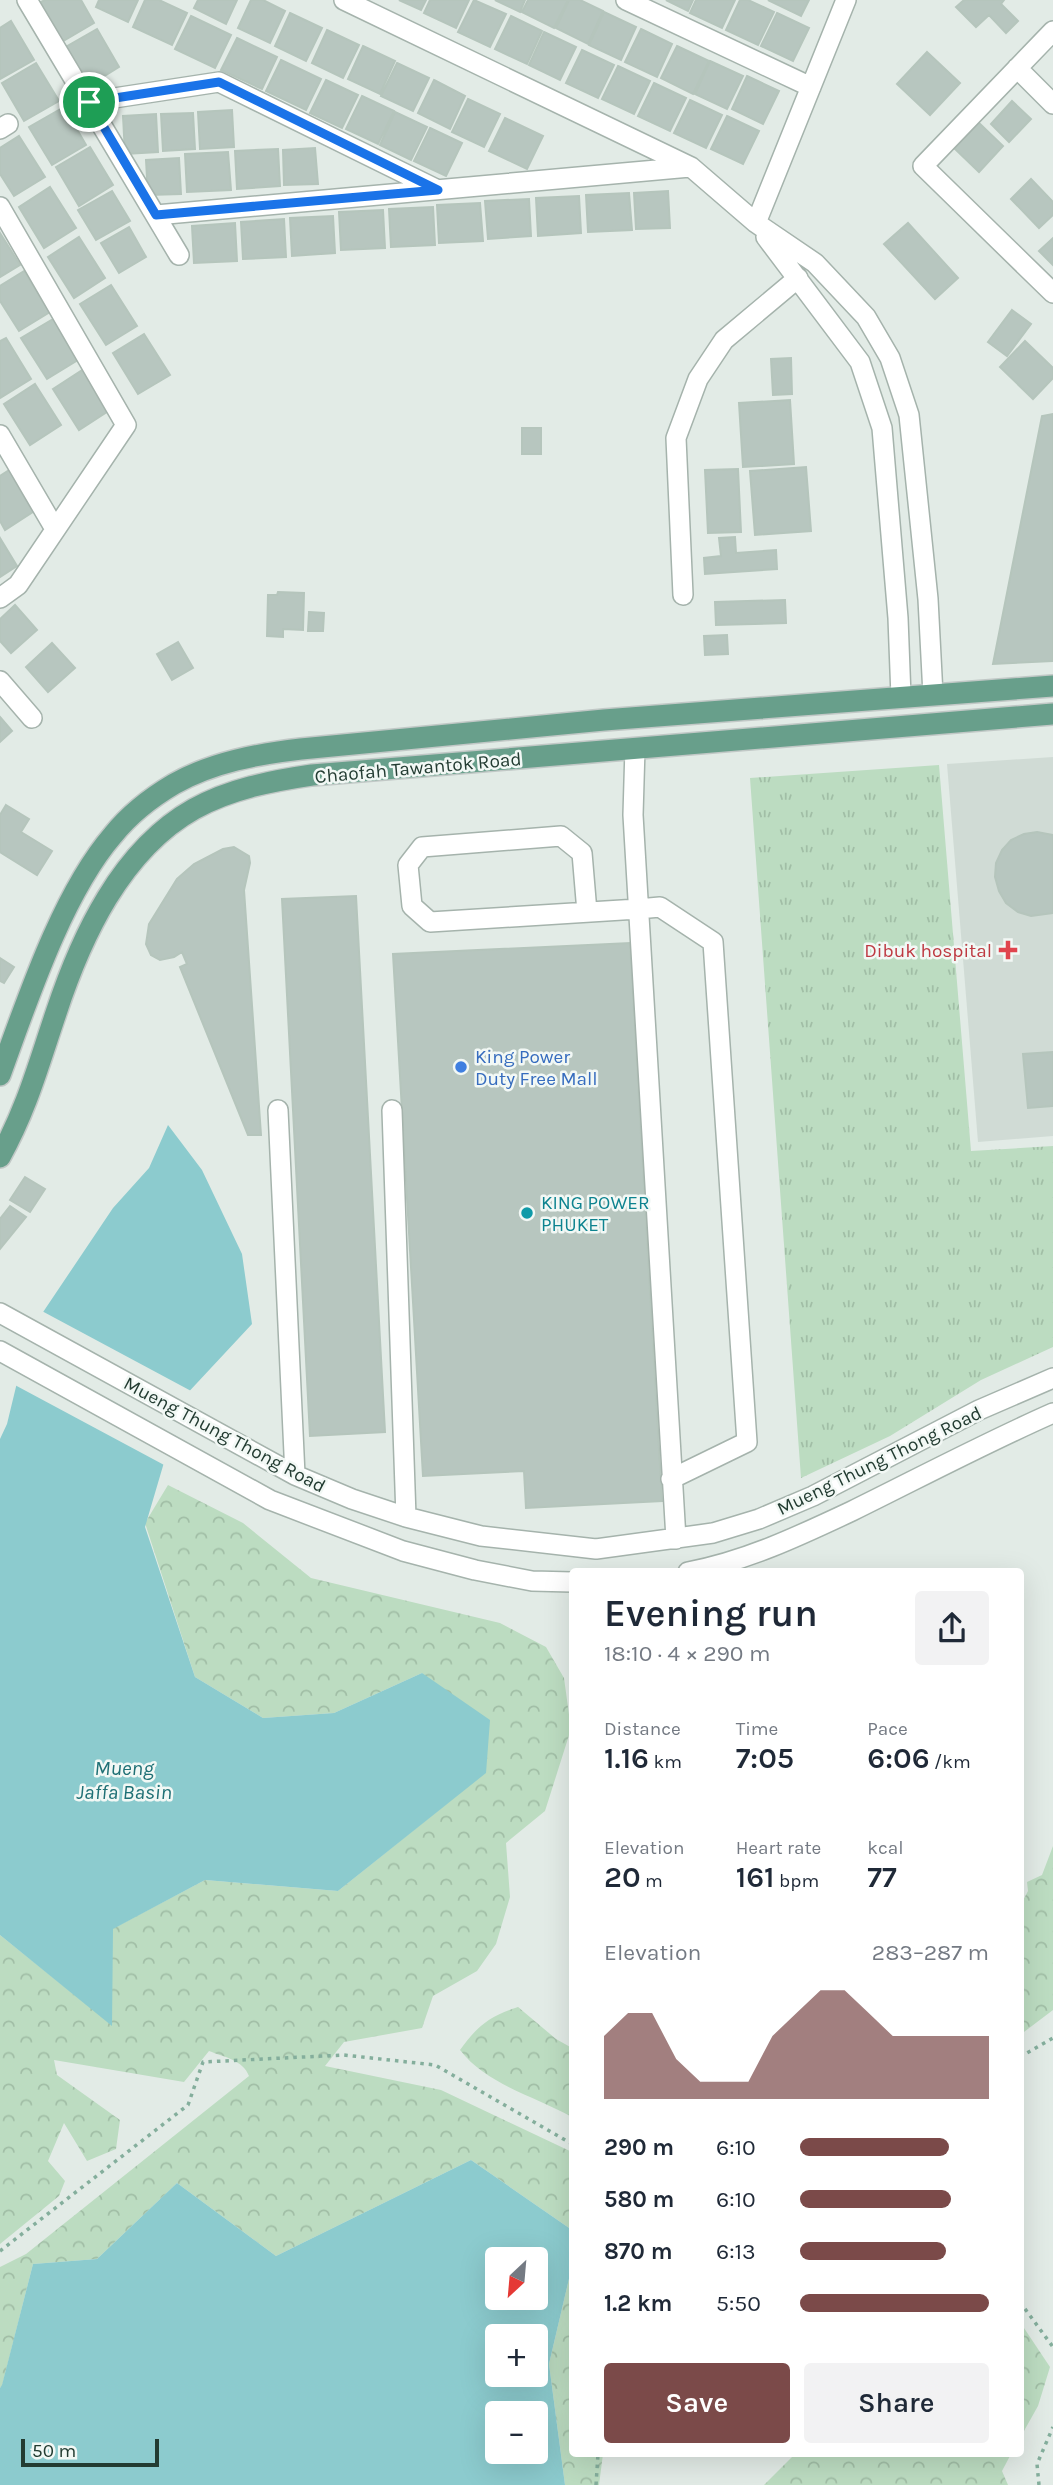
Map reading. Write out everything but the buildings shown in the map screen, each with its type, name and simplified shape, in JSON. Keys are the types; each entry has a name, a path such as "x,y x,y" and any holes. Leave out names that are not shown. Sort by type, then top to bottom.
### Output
{"main road":[{"name":"Chaofah Tawantok Road","path":"0,1075 56,934 91,865 106,843 124,822 144,805 174,784 214,767 268,753 604,720 1053,686"},
{"name":"Chaofah Tawantok Road","path":"0,1157 23,1113 64,990 100,912 114,887 144,849 174,822 193,810 244,789 312,775 1053,714"}],"street":[{"path":"27,0 179,256"},
{"path":"344,0 691,167 756,223 815,263 866,317 890,358 909,415 928,599 933,695"},
{"path":"626,0 811,86"},
{"path":"756,223 846,0"},
{"path":"1053,31 922,166 1053,293"},
{"path":"1017,68 1053,104"},
{"path":"89,102 219,82 438,190"},
{"path":"156,215 691,167"},
{"path":"0,207 127,425 18,586 0,598"},
{"path":"756,223 860,362 882,428 898,618 901,698"},
{"path":"683,596 676,438 698,379 724,340 798,278"},
{"path":"0,436 55,529"},
{"path":"0,681 32,718"},
{"path":"635,748 633,815 676,1539"},
{"path":"587,912 582,853 561,836 422,847 408,865 412,906 430,922 638,909 660,907 713,942 747,1442 671,1479"},
{"path":"278,1110 295,1475"},
{"path":"392,1110 406,1517"},
{"name":"Mueng Thung Thong Road","path":"1,1314 295,1475 352,1499 406,1517 481,1536 596,1549 713,1533 759,1519 791,1506 953,1423 1053,1378"},
{"name":"Mueng Thung Thong Road","path":"0,1351 270,1500 403,1551 475,1570 532,1581 569,1582"},
{"name":"Mueng Thung Thong Road","path":"704,1568 751,1556 808,1531 1053,1413"},
{"path":"953,1423 970,1452"}],"path":[{"path":"1024,2055 1053,2038"},
{"path":"0,2250 188,2105 203,2062 344,2055 435,2065 569,2142"},
{"path":"1024,2307 1053,2347"},
{"path":"1039,2485 1037,2464 1053,2427"},
{"path":"596,2485 598,2457"}],"shaded area":[{"name":"Dibuk hospital","path":"1053,757 1053,1136 978,1142 947,764"}],"green space":[{"path":"939,765 971,1151 1053,1146 1053,1347 981,1380 890,1436 801,1478 750,778"},
{"path":"168,1485 243,1523 311,1578 500,1623 546,1647 564,1678 569,1735 545,1811 506,1843 510,1897 496,1944 477,1971 433,1996 422,2028 344,2042 325,2066 441,2090 569,2151 569,2228 471,2160 276,2256 177,2183 97,2259 33,2264 0,2388 0,2267 26,2254 249,2076 238,2063 209,2051 184,2082 54,2060 57,2075 120,2120 116,2149 87,2161 64,2123 48,2161 65,2181 59,2196 0,2244 0,1935 112,2025 112,1929 205,1880 338,1891 486,1772 422,1673 334,1713 263,1718 195,1677 145,1523"},
{"path":"1053,1846 1053,2010 1024,2032 1024,1898 1028,1891 1027,1882 1042,1875"},
{"path":"518,2007 556,2039 569,2046 569,2116 498,2081 471,2062 460,2050 472,2034 500,2014"},
{"path":"569,2279 569,2457 603,2457 599,2485 565,2485 549,2364"},
{"path":"1024,2328 1050,2367 1038,2406 1024,2431"},
{"path":"792,2457 1009,2457 1002,2471 1008,2485 764,2485"}],"water":[{"name":"Mueng Jaffa Basin","path":"168,1125 202,1170 242,1254 252,1324 183,1398 145,1527 195,1677 263,1718 334,1713 422,1673 490,1720 486,1773 338,1891 205,1880 113,1929 112,2026 0,1935 0,1439 7,1424 29,1333 113,1208 149,1168"},
{"path":"471,2160 569,2228 569,2279 549,2364 565,2485 0,2485 0,2388 33,2264 97,2259 177,2183 276,2256"}],"pier":[{"path":"40,1310 193,1392 186,1399 166,1466 13,1384 26,1332"}],"place":[{"name":"Dibuk hospital","path":"1008,950"},
{"name":"King Power Duty Free Mall","path":"461,1067"},
{"name":"KING POWER PHUKET","path":"527,1213"}],"route":[{"path":"219,82 438,190 156,215 89,102 219,82"}]}
